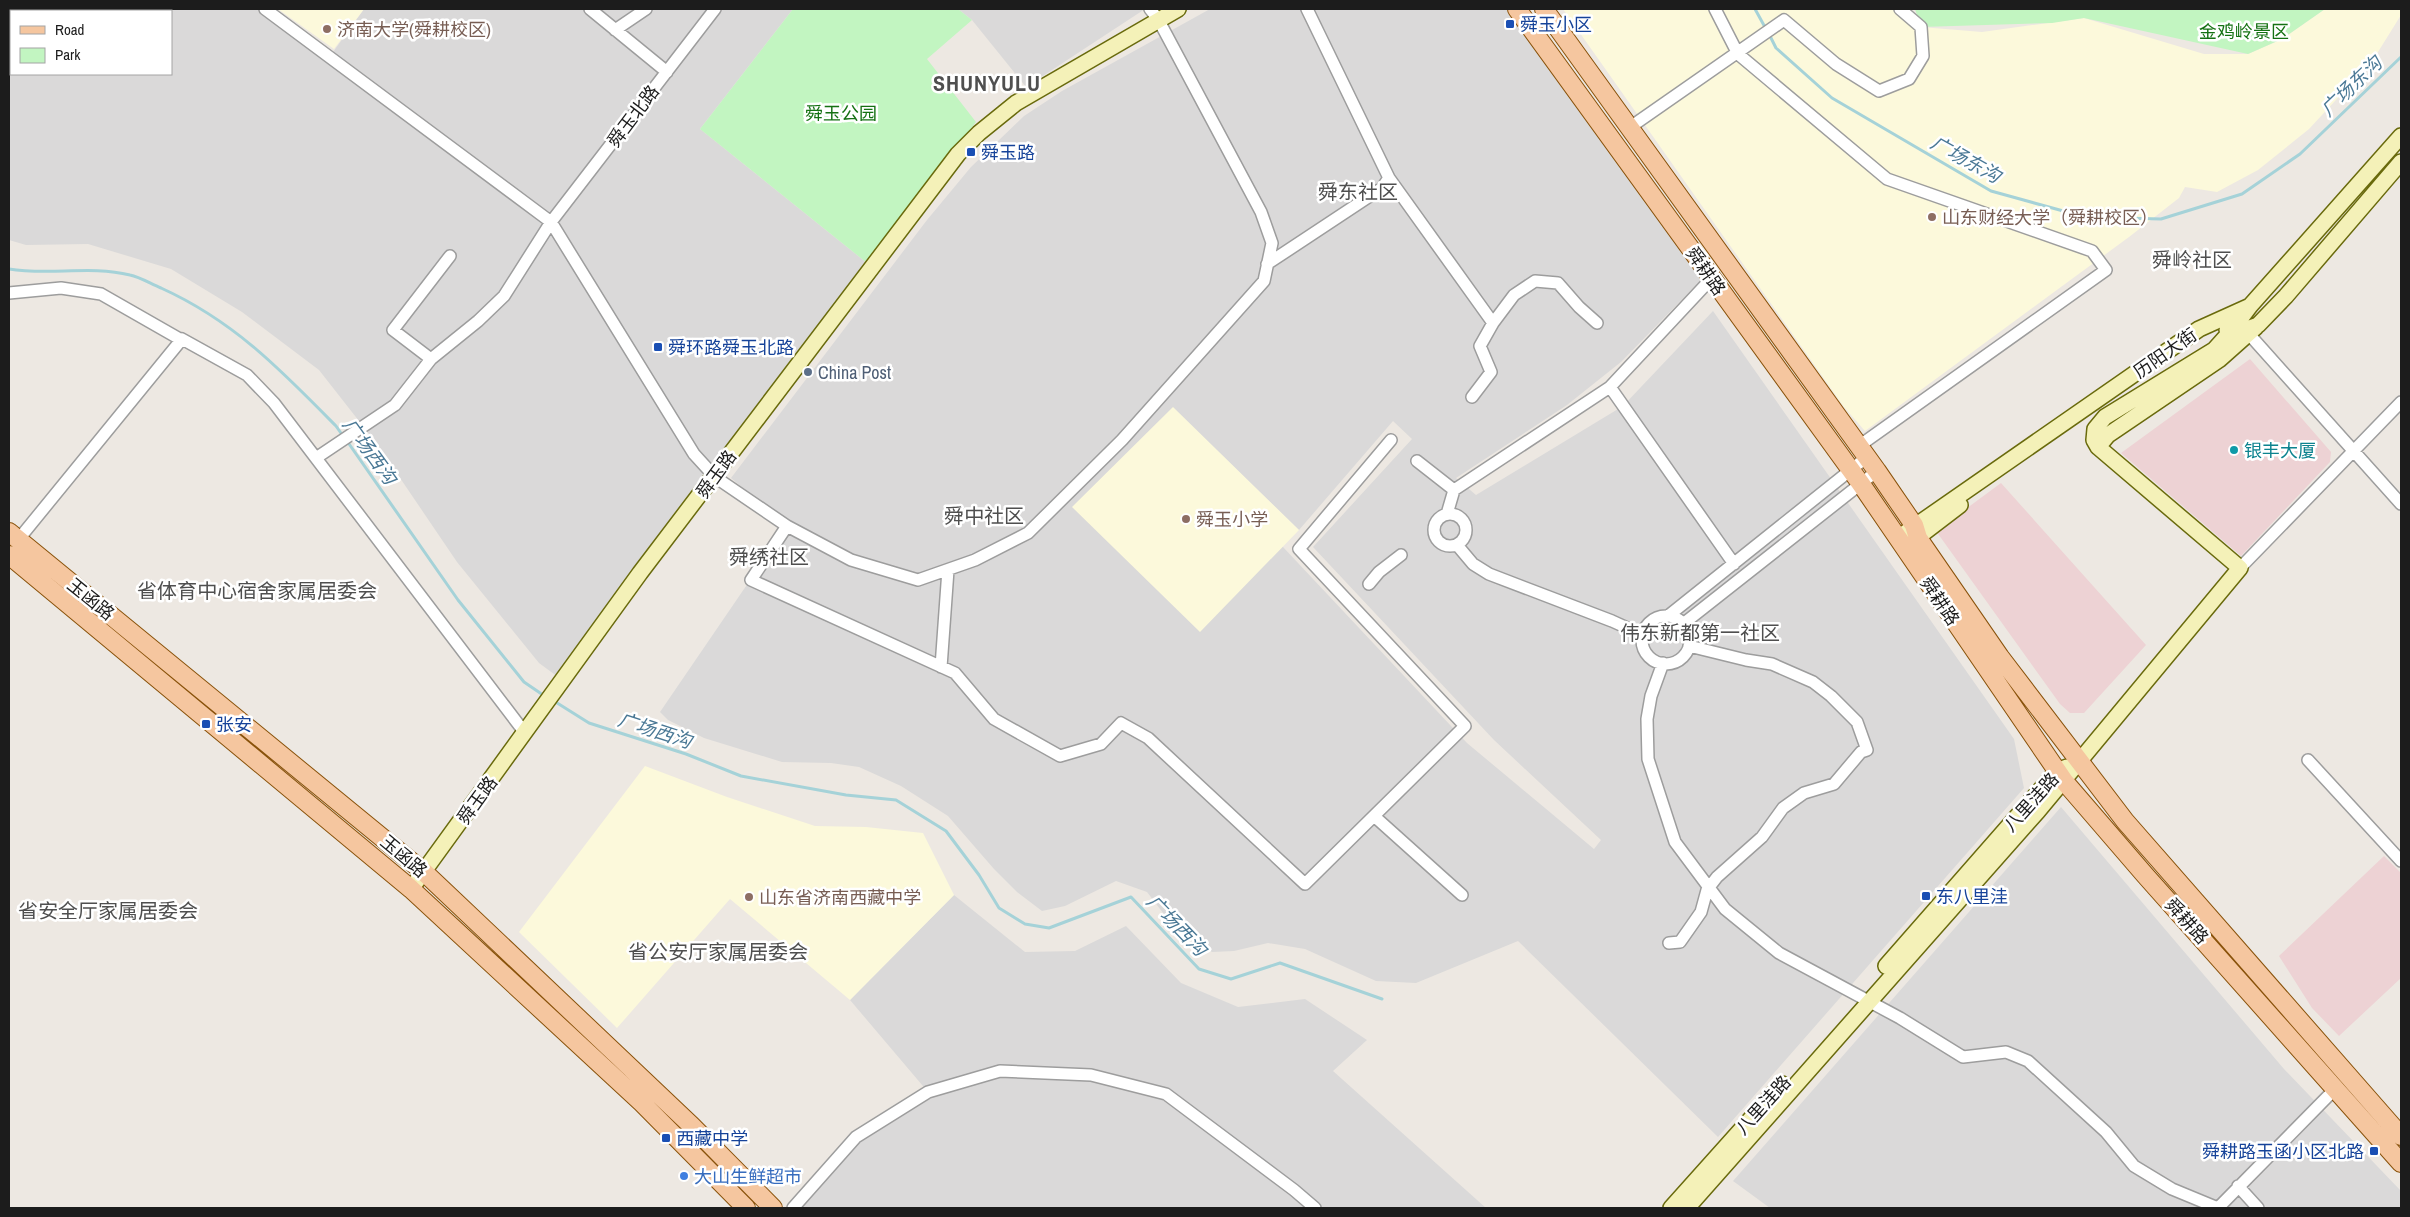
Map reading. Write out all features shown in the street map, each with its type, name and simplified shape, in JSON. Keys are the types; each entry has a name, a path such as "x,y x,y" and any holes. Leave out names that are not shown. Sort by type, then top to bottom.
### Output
{"main road":[{"name":"舜玉路","path":"411,889 640,573 958,154 979,133 1016,103 1154,14 1178,9"},
{"name":"舜耕路","path":"1517,9 1856,477 1908,537 2125,821 2401,1136"},
{"name":"舜耕路","path":"1544,9 1868,458 1908,537 2060,776 2401,1163"},
{"name":"历阳大街","path":"1908,537 2199,329 2250,306 2401,136"},
{"path":"2098,447 2108,435 2220,359 2253,329 2286,296 2401,162"},
{"path":"2081,761 2240,568 2098,447 2094,440 2095,430 2105,417 2214,350 2250,306"},
{"name":"历阳大街","path":"1908,537 1970,497 2203,337 2219,330 2253,329"},
{"name":"玉函路","path":"14,536 424,872 692,1126 773,1208"},
{"name":"玉函路","path":"9,555 411,889 642,1103 746,1208"},
{"name":"八里洼路","path":"1687,1208 1864,999 2060,776 2081,761"},
{"name":"八里洼路","path":"1672,1208 1864,999"}],"street":[{"path":"265,9 551,222 694,454 714,477 788,526 851,560 918,580 975,560 1028,533 1122,440 1264,281 1272,243 1261,212 1154,14"},
{"path":"590,9 667,72"},
{"path":"615,30 646,9"},
{"name":"舜玉北路","path":"316,458 395,405 431,359 478,321 504,296 551,222 715,9"},
{"path":"1307,9 1389,178 1493,323"},
{"path":"1683,624 1856,477 1868,458 2106,270 2092,251 1887,179 1738,54 1715,9"},
{"path":"1629,128 1738,54 1784,20 1836,64 1879,91 1909,79 1923,56 1921,27 1900,9"},
{"path":"1267,264 1382,188 1389,178"},
{"path":"431,359 393,330 450,256"},
{"path":"1447,514 1454,490 1610,387 1711,279"},
{"path":"1472,398 1492,372 1480,346 1493,323 1514,295 1535,281 1558,283 1579,307 1597,323"},
{"path":"9,293 61,288 101,294 178,338"},
{"path":"2253,329 2352,452 2401,504"},
{"path":"14,536 182,339 247,375 274,403 525,733"},
{"path":"1610,387 1734,564"},
{"path":"2240,568 2401,402"},
{"path":"788,526 752,580 955,673 994,719 1060,756 1101,744 1121,723 1148,738 1305,884 1465,726 1299,548 1391,440"},
{"path":"1668,616 1683,624 1690,638 1689,646 1679,660 1663,663 1656,662 1645,652 1642,638 1648,624 1661,617 1668,616 1734,564 1856,477 1868,458"},
{"path":"1418,461 1454,490"},
{"path":"1447,514 1457,514 1467,527 1465,538 1456,545 1442,544 1436,536 1436,522 1447,514"},
{"path":"1456,545 1472,564 1489,574 1612,621 1634,631 1642,638"},
{"path":"1369,584 1379,572 1401,555"},
{"path":"941,667 948,570"},
{"path":"1669,944 1680,942 1701,912 1709,887 1762,837 1783,808 1804,794 1834,784 1861,752 1867,750 1857,722 1832,696 1813,682 1772,664 1746,660 1689,646"},
{"path":"1663,663 1651,696 1647,719 1648,760 1675,842 1725,909 1779,953 1900,1018 1963,1057 2006,1052 2028,1061 2106,1132 2134,1166 2172,1188 2218,1208 2335,1089"},
{"path":"2308,760 2401,861"},
{"path":"1374,816 1462,895"},
{"path":"793,1208 856,1137 928,1092 1000,1071 1091,1075 1166,1094 1294,1190 1315,1208"},
{"path":"2238,1186 2258,1208"}],"shaded area":[{"path":"9,9 257,9 328,59 364,9 793,9 700,129 867,263 558,677 539,663 457,562 377,444 319,370 242,312 171,269 88,244 26,245 9,240"},
{"name":"济南大学(舜耕校区)","path":"278,9 364,9 334,49"},
{"path":"958,9 1145,9 1026,87 972,20"},
{"path":"1210,9 1516,9 1702,279 1621,362 1567,405 1456,478 1476,495 1623,406 1713,311 2014,739 2024,788 1718,1137 1518,941 1416,983 1376,981 1305,949 1268,943 1234,951 1212,952 1173,926 1147,892 1116,881 1065,906 1042,911 1017,892 994,869 948,816 901,786 859,767 831,763 782,762 704,738 668,720 660,712 787,526 731,478 927,220 971,167 1024,116 1062,91","holes":["1173,408 1299,530 1393,421 1412,439 1313,547 1494,740 1601,840 1594,849 1467,743 1283,547"]},
{"name":"山东财经大学（舜耕校区）","path":"1563,9 1901,9 1921,27 1982,32 2084,18 2204,54 2248,54 2282,39 2325,9 2401,9 2401,15 2373,60 2309,129 2258,170 2217,192 2185,187 2179,198 2129,237 1865,431 1844,407"},
{"path":"2250,359 2331,452 2330,462 2241,556 2121,453"},
{"name":"舜玉小学","path":"1173,407 1299,530 1200,632 1072,507"},
{"path":"2001,483 2146,645 2084,713 2070,713 2060,704 1936,531"},
{"name":"山东省济南西藏中学","path":"645,766 727,797 815,826 866,827 923,833 954,895 850,1000 730,899 617,1028 519,932"},
{"path":"2061,807 2284,1069 2401,1191 2401,1208 1770,1208 1733,1181"},
{"path":"2384,856 2401,873 2401,978 2339,1036 2312,1008 2279,956"},
{"path":"954,895 1025,952 1075,951 1126,926 1181,983 1238,1007 1305,999 1367,1040 1333,1071 1486,1208 793,1208 856,1137 928,1092 850,1000"}],"green space":[{"name":"舜玉公园","path":"793,9 958,9 972,20 927,59 976,122 867,263 700,129"},
{"name":"金鸡岭景区","path":"1915,9 2325,9 2282,39 2248,54 2084,18 2052,23 1921,27"}],"waterway":[{"name":"广场东沟","path":"1755,9 1766,29"},
{"name":"广场东沟","path":"1769,34 1776,48 1832,98 1991,191 2085,217 2161,219 2242,194 2300,154 2401,57"},
{"name":"广场西沟","path":"9,269 24,271 115,272 138,277 161,288 211,316 255,348 316,405 343,436"},
{"name":"广场西沟","path":"347,441 458,600 524,682 546,697"},
{"name":"广场西沟","path":"554,701 589,723 686,754 741,776 846,795 896,800 946,831 979,875 999,908 1025,924 1049,928 1131,897 1199,969 1231,979 1280,963 1382,999"}],"place":[{"name":"舜玉小区","path":"1510,24"},
{"name":"济南大学(舜耕校区)","path":"327,29"},
{"name":"舜玉路","path":"971,152"},
{"name":"山东财经大学（舜耕校区）","path":"1932,217"},
{"name":"舜环路舜玉北路","path":"658,347"},
{"name":"China Post","path":"808,372"},
{"name":"银丰大厦","path":"2234,450"},
{"name":"舜玉小学","path":"1186,519"},
{"name":"张安","path":"206,724"},
{"name":"东八里洼","path":"1926,896"},
{"name":"山东省济南西藏中学","path":"749,897"},
{"name":"西藏中学","path":"666,1138"},
{"name":"舜耕路玉函小区北路","path":"2374,1151"},
{"name":"大山生鲜超市","path":"684,1176"}],"district":[{"name":"SHUNYULU","path":"987,83"},
{"name":"舜东社区","path":"1358,191"},
{"name":"舜岭社区","path":"2192,259"},
{"name":"舜中社区","path":"984,515"},
{"name":"舜绣社区","path":"769,556"},
{"name":"省体育中心宿舍家属居委会","path":"257,590"},
{"name":"伟东新都第一社区","path":"1700,632"},
{"name":"省安全厅家属居委会","path":"108,910"},
{"name":"省公安厅家属居委会","path":"718,951"}]}
